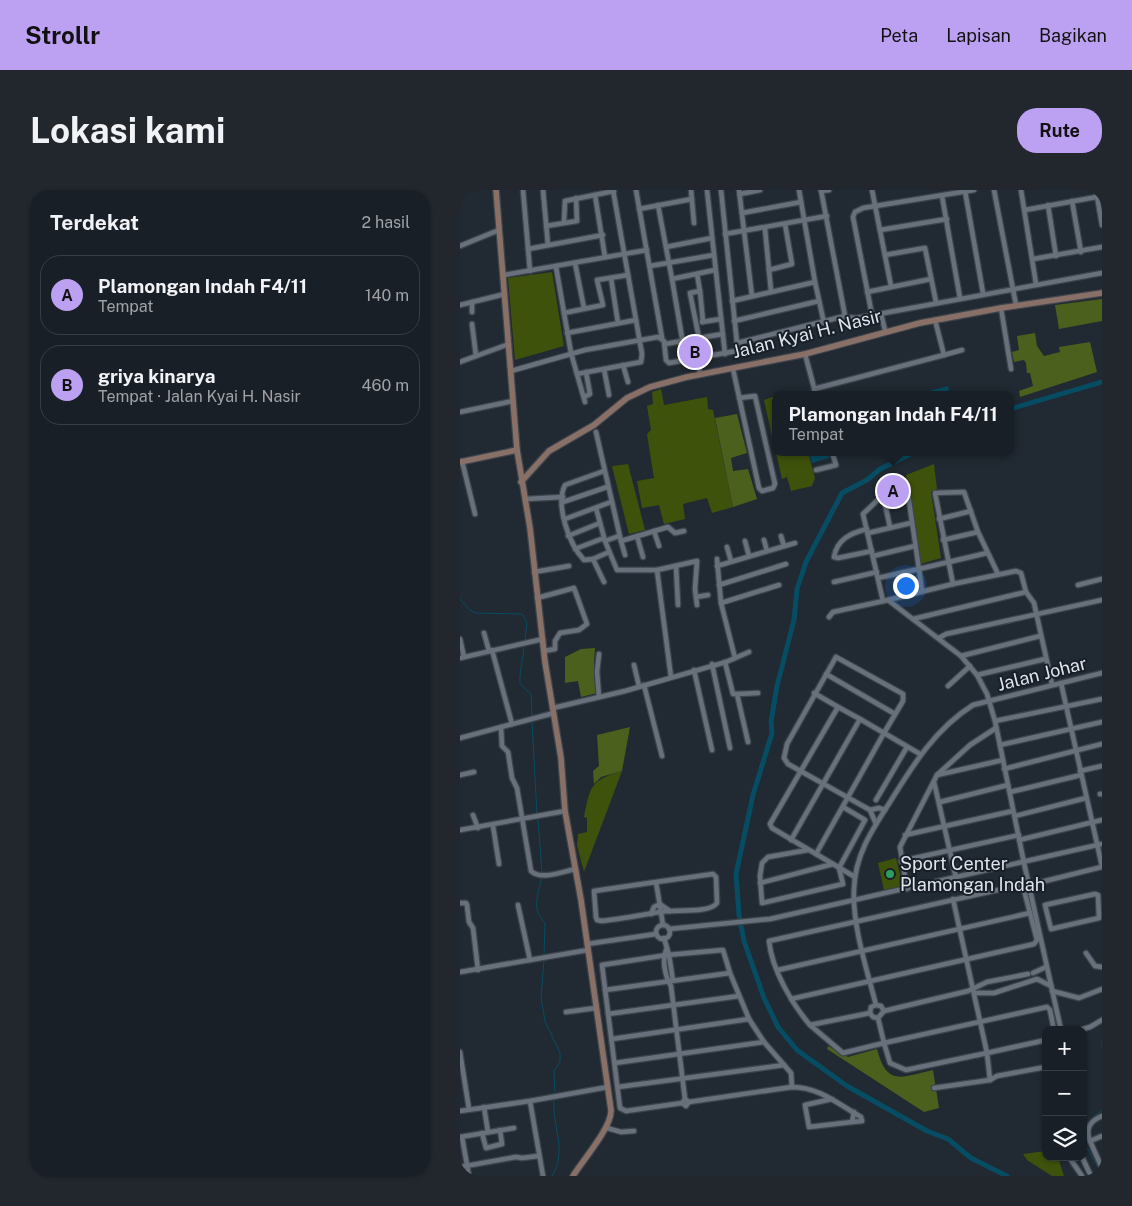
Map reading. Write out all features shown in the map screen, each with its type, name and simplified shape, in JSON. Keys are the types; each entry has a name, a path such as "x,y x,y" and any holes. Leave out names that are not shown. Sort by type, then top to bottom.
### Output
{"main road":[{"path":"496,190 521,482 530,528 544,652 561,758 565,811 576,869 612,1116 607,1128 573,1176"},
{"name":"Jalan Kyai H. Nasir","path":"521,482 549,451 594,424 627,398 650,387 700,370 733,369 806,354 885,330 1016,305 1102,293"},
{"path":"461,462 517,450"}],"street":[{"path":"523,190 530,271"},
{"path":"543,190 548,245"},
{"path":"636,190 668,363 736,351 737,343 720,190"},
{"path":"691,190 694,223"},
{"path":"707,190 725,354"},
{"path":"752,296 739,192 760,190"},
{"path":"799,190 824,323"},
{"path":"829,190 821,191 845,312 843,318"},
{"path":"872,190 891,286"},
{"path":"872,315 853,217 856,211 974,190"},
{"path":"994,190 1016,305"},
{"path":"1020,190 1025,210 1036,284"},
{"path":"1096,190 1099,196 1102,222"},
{"path":"564,222 564,202 614,191 642,361 577,374"},
{"path":"965,192 983,293"},
{"path":"595,196 603,235 605,257"},
{"path":"942,196 960,298"},
{"path":"1025,210 1099,196"},
{"path":"546,226 578,220 576,198"},
{"path":"639,209 692,199"},
{"path":"1072,201 1081,252"},
{"path":"742,213 801,202"},
{"path":"658,205 670,263 686,361"},
{"path":"1048,205 1056,256"},
{"path":"725,234 765,229 827,216"},
{"path":"880,230 946,219"},
{"path":"769,270 792,264 785,224"},
{"path":"765,229 771,292"},
{"path":"460,246 500,230"},
{"path":"528,249 603,235"},
{"path":"666,246 712,238"},
{"path":"1033,259 1102,247"},
{"path":"885,255 925,248 936,302"},
{"path":"504,275 647,250"},
{"path":"650,266 714,255"},
{"path":"575,263 584,308"},
{"path":"556,267 571,353 585,400 590,394 586,372"},
{"path":"672,279 715,270"},
{"path":"737,343 843,318 848,319 881,314 983,293 1102,273"},
{"path":"697,274 704,322"},
{"path":"603,305 597,280 628,275"},
{"path":"611,278 618,322"},
{"path":"867,292 932,279"},
{"path":"732,301 815,282"},
{"path":"699,338 690,293 700,291"},
{"path":"460,305 505,294"},
{"path":"734,321 819,301"},
{"path":"472,302 472,312"},
{"path":"564,313 614,302"},
{"path":"1001,308 1011,368"},
{"path":"881,314 885,330"},
{"path":"696,323 721,319"},
{"path":"567,333 636,320"},
{"path":"935,320 944,355"},
{"path":"472,324 476,356"},
{"path":"665,344 723,334"},
{"path":"511,371 571,353 662,338"},
{"path":"460,362 509,344"},
{"path":"818,391 962,350"},
{"path":"806,354 815,391"},
{"path":"698,358 700,370"},
{"path":"623,366 628,382"},
{"path":"604,369 609,395"},
{"path":"733,369 739,398 758,488 762,491 773,488 775,484 755,396 739,398"},
{"path":"460,412 513,401"},
{"path":"596,432 607,486 625,555"},
{"path":"816,470 836,464 833,456"},
{"path":"461,462 475,514"},
{"path":"604,470 567,484 564,487 563,500 568,536 584,560 593,559 609,552"},
{"path":"922,591 906,485 899,483 864,512 878,578 886,600 961,656 977,675 989,701 995,721 1036,921 1060,1026"},
{"path":"525,499 563,500 607,486"},
{"path":"953,584 934,496 937,493 964,492 978,532 998,574"},
{"path":"883,495 890,527"},
{"path":"565,519 612,502"},
{"path":"596,508 609,552 619,571 657,570 697,561 697,606"},
{"path":"939,519 971,511"},
{"path":"568,536 600,523"},
{"path":"911,523 847,536 834,556 838,558 915,546"},
{"path":"575,549 605,539 637,536 668,527 675,533 684,531"},
{"path":"654,531 659,546"},
{"path":"943,540 978,532"},
{"path":"637,536 643,557"},
{"path":"781,536 784,546"},
{"path":"764,540 767,551"},
{"path":"744,541 749,556"},
{"path":"717,566 795,543"},
{"path":"727,546 732,561"},
{"path":"878,578 987,553"},
{"path":"593,559 604,582"},
{"path":"717,559 721,603 736,658"},
{"path":"719,585 786,564"},
{"path":"534,572 569,566"},
{"path":"676,566 678,605"},
{"path":"657,570 670,677"},
{"path":"829,616 834,612 922,591 1018,571 1026,592 1034,603 1052,684"},
{"path":"834,582 877,572"},
{"path":"1078,585 1102,579"},
{"path":"721,603 779,585"},
{"path":"537,598 574,588 587,624 579,630 560,633 555,641 555,650 544,652"},
{"path":"913,619 1026,592"},
{"path":"696,597 708,595"},
{"path":"939,638 946,634 1102,600"},
{"path":"484,633 512,724"},
{"path":"961,656 1040,636"},
{"path":"460,639 462,657 543,639"},
{"path":"460,738 724,662 749,652"},
{"path":"599,654 597,672 599,697"},
{"path":"816,854 848,798 884,733 903,701 903,694 836,657 814,693 787,744 784,758 788,764 848,798 870,810 876,824"},
{"path":"977,675 1045,659"},
{"path":"724,662 733,694 758,694"},
{"path":"634,664 662,756"},
{"path":"712,664 730,748"},
{"path":"948,686 970,666"},
{"path":"694,670 712,750"},
{"name":"Jalan Johar","path":"876,1005 857,921 854,901 854,877 860,853 920,754 960,714 973,705 1102,673"},
{"path":"826,674 895,714"},
{"path":"1029,885 1102,866 1099,845 1086,798 1061,683"},
{"path":"814,693 920,754"},
{"path":"737,694 748,742"},
{"path":"995,721 1102,698"},
{"path":"838,707 802,772 770,824 772,828 791,840 854,877"},
{"path":"791,840 860,719"},
{"path":"1000,745 1102,722"},
{"path":"501,727 502,746 508,752 512,778 517,785 530,868 535,875 576,869"},
{"path":"906,889 900,847 937,775 970,745 996,728"},
{"path":"1004,769 1102,744"},
{"path":"876,800 907,747"},
{"path":"937,775 1002,760"},
{"path":"1010,792 1102,766"},
{"path":"460,775 474,772"},
{"path":"934,782 956,878"},
{"path":"940,802 1008,785"},
{"path":"905,835 945,825 1086,798"},
{"path":"808,850 768,857 762,863 760,883 762,903 843,884 838,868 865,820 842,807"},
{"path":"870,810 878,808 885,810"},
{"path":"460,830 493,826 565,811"},
{"path":"473,815 478,828"},
{"path":"902,862 950,850 1102,820"},
{"path":"493,826 499,864"},
{"path":"656,882 663,925 669,929 757,920 854,901 1099,845"},
{"path":"760,883 833,864"},
{"path":"716,875 717,903 714,906 670,912 661,911 598,921 593,892 599,889 656,882 716,875"},
{"path":"791,999 1036,942 1024,888 1020,885 770,940 778,970 791,999 810,1025 843,1053 1048,1007 1053,1026"},
{"path":"1095,894 1098,895 1100,914 1097,919 1051,929 1048,917 1045,906 1095,894"},
{"path":"953,899 974,987 987,1053 990,1080"},
{"path":"460,903 466,902 467,905 469,922 473,928 478,970"},
{"path":"660,904 670,912"},
{"path":"650,914 654,907 660,904"},
{"path":"518,905 530,960"},
{"path":"778,970 1030,914"},
{"path":"1036,921 1048,917"},
{"path":"656,934 657,928 663,925"},
{"path":"664,938 669,935 669,929"},
{"path":"460,972 530,960 656,934 664,938"},
{"path":"664,938 685,1101"},
{"path":"792,1087 793,1078 764,1042 749,1019 722,950 666,955 602,965 620,1106 624,1111 792,1087 809,1088 833,1099 863,1120 809,1127 805,1105 833,1099"},
{"path":"1086,953 1095,966 1102,967"},
{"path":"878,1018 884,1011 968,991 974,987 999,979 1028,974 1046,967"},
{"path":"1039,970 1040,980"},
{"path":"605,990 730,973"},
{"path":"1027,982 1028,974"},
{"path":"968,991 994,993 1027,982 1040,980 1052,988 1079,998 1102,988"},
{"path":"608,1014 739,996"},
{"path":"870,1013 871,1007 876,1005 882,1006 884,1011"},
{"path":"566,1012 596,1008"},
{"path":"810,1025 870,1013"},
{"path":"870,1013 873,1017 878,1018"},
{"path":"878,1018 890,1063 906,1070 1042,1041"},
{"path":"612,1038 749,1019"},
{"path":"1087,1029 1102,1020"},
{"path":"615,1063 764,1042"},
{"path":"460,1052 469,1109"},
{"path":"618,1086 784,1065"},
{"path":"934,1088 990,1080 997,1076 1042,1068"},
{"path":"460,1111 530,1102 608,1087"},
{"path":"530,1102 543,1176"},
{"path":"484,1107 488,1132"},
{"path":"852,1122 854,1112"},
{"path":"1102,1116 1092,1120 1088,1127 1102,1168"},
{"path":"469,1176 461,1137 514,1128"},
{"path":"607,1128 621,1132 634,1131"},
{"path":"482,1133 486,1148 502,1144 500,1130"},
{"path":"1092,1140 1102,1136"},
{"path":"460,1168 516,1157 538,1156"},
{"path":"1072,1161 1082,1176"},
{"path":"1084,1161 1091,1176"}],"green space":[{"path":"552,272 564,346 515,360 508,278"},
{"path":"1102,299 1102,321 1059,329 1055,305"},
{"path":"1035,333 1037,346 1044,356 1060,352 1059,347 1090,342 1097,372 1020,397 1019,391 1033,386 1030,373 1027,373 1026,363 1024,360 1014,362 1012,352 1019,350 1017,336"},
{"path":"661,389 664,405 707,397 708,409 713,410 733,507 712,513 707,498 683,504 685,519 664,524 659,505 642,508 637,481 654,478 647,434 651,430 647,406 653,404 652,392"},
{"path":"772,397 772,436 764,400"},
{"path":"737,414 747,453 731,458 733,471 748,469 757,499 733,507 715,418"},
{"path":"777,456 809,456 815,478 812,486 791,491 787,477 782,479"},
{"path":"628,464 645,530 629,534 612,466"},
{"path":"934,464 937,489 931,492 941,558 920,564 906,475"},
{"path":"595,648 594,663 597,693 581,697 578,681 565,683 565,657 581,649"},
{"path":"630,727 622,771 601,777 594,784 593,771 599,766 597,735"},
{"path":"622,771 584,872 577,845 578,834 587,832 587,818 584,817 590,791 598,781"},
{"name":"Sport Center Plamongan Indah","path":"896,858 903,886 884,890 878,863"},
{"path":"828,1046 848,1057 877,1049 885,1069 897,1076 933,1070 939,1108 924,1112 827,1049"},
{"path":"1042,1152 1042,1161 1059,1161 1064,1176 1052,1176 1027,1160 1023,1154"}],"water":[{"path":"948,386 949,391 929,391"},
{"path":"810,456 829,456 829,458 812,463"}],"waterway":[{"path":"1014,408 1102,382"},
{"path":"907,456 880,469 867,480 842,493 806,562 797,589 794,620 777,686 771,722 772,733 753,795 736,874 739,915 744,941 764,998 778,1027 797,1050 847,1086 927,1131 948,1139 971,1158 1007,1176"},
{"path":"460,599 470,610 476,613 522,614 527,622 525,640"},
{"path":"524,644 520,684 531,694 532,716"},
{"path":"532,721 537,815"},
{"path":"538,819 542,873"},
{"path":"542,877 537,907 545,923 544,955"},
{"path":"544,960 541,998 545,1021 560,1053 560,1062 554,1071 555,1095"},
{"path":"1102,1041 1102,1048"},
{"path":"552,1176 559,1157 554,1099"},
{"path":"1087,1123 1102,1110"},
{"path":"1087,1148 1102,1174"}],"place":[{"name":"griya kinarya","path":"695,352"},
{"name":"Plamongan Indah F4/11","path":"893,491"},
{"name":"Sport Center Plamongan Indah","path":"890,874"}]}
